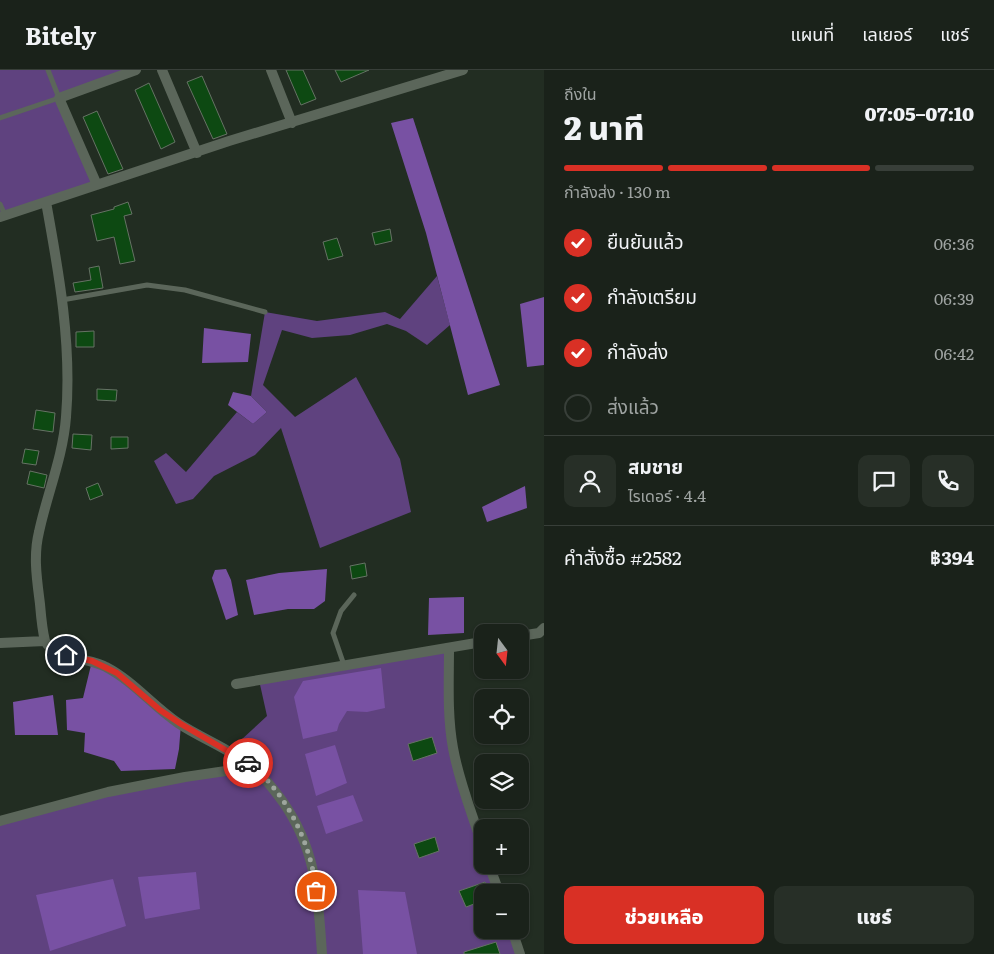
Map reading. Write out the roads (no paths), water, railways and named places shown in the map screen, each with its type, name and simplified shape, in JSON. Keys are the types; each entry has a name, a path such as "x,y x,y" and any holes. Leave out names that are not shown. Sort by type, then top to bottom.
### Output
{"street":[{"path":"97,185 59,98 136,70"},
{"path":"162,70 197,153"},
{"path":"271,70 292,123"},
{"path":"3,216 229,142 463,70"},
{"path":"46,202 62,300 68,374 66,420 57,467 40,526 36,552 36,570 45,641 48,647 55,652 92,661 117,673 160,710 253,768 276,793 292,815 310,855 315,875 322,954"},
{"path":"529,635 539,633 544,628"},
{"path":"0,644 45,641"},
{"path":"236,684 474,643"},
{"path":"449,648 450,726 453,748 457,770 474,821"},
{"path":"0,821 19,818 108,792 185,777 253,768"},
{"path":"515,939 520,954"}],"lane":[{"path":"0,118 59,98 48,70"},
{"path":"0,204 3,216"},
{"path":"62,300 147,285 184,290 265,312"},
{"path":"344,666 333,633 341,612 354,594"}]}
